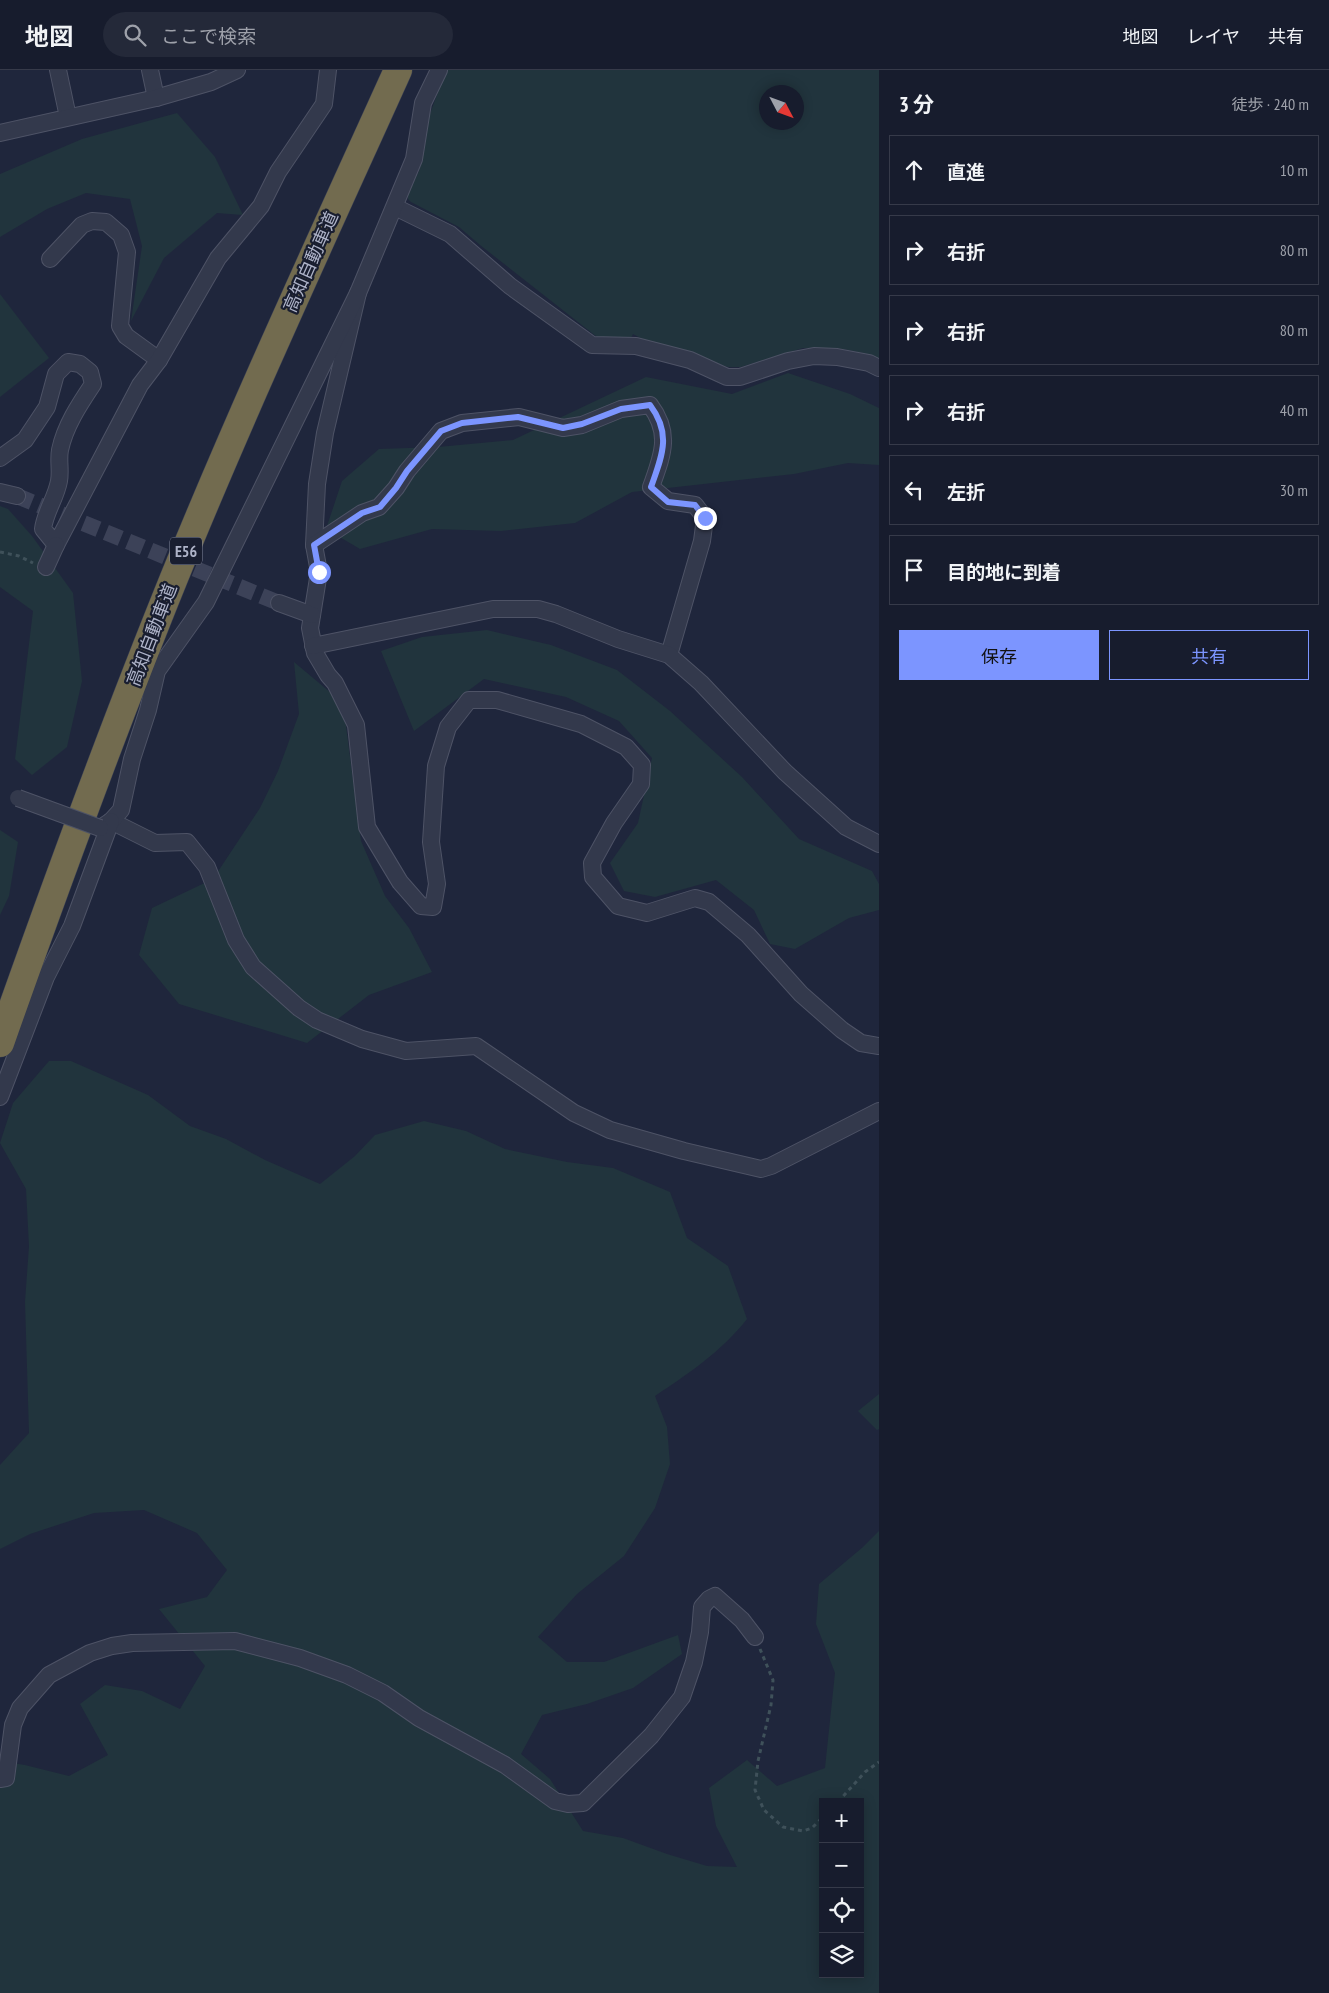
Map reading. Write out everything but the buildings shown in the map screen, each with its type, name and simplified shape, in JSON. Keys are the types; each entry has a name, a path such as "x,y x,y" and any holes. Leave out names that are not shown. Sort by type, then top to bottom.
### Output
{"highway":[{"name":"高知自動車道","path":"0,1004 86,765 156,584 237,391 384,70"},
{"name":"高知自動車道","path":"0,1043 63,866 174,578 314,254 398,70"}],"street":[{"path":"58,70 68,116"},
{"path":"150,70 156,98"},
{"path":"0,133 68,116 156,98 211,82 237,70"},
{"path":"46,567 140,385 158,360 218,258 260,206 278,172 324,104 328,70"},
{"path":"0,1097 46,977 72,926 106,824 121,810 132,759 148,710 157,671 206,602 358,293 414,159 422,103 439,70"},
{"path":"395,207 450,234 510,286 592,344 636,346 690,360 727,377 740,377 788,361 814,356 837,357 869,363 879,368"},
{"path":"50,259 82,225 92,221 106,222 121,235 128,252 120,326 126,336 158,360"},
{"path":"358,293 324,442 317,484 314,545 319,572 310,628 315,653 335,683 356,725 367,827 400,882 422,906 433,907 436,884 431,842 436,766 448,727 469,700 497,700 582,724 626,746 642,765 641,784 614,824 592,863 593,877 618,906 647,912 695,898 709,902 748,935 801,994 842,1030 861,1042 879,1046"},
{"path":"0,458 25,440 47,407 56,374 68,362 80,364 90,372 93,384 76,409 65,433 60,452 59,482 44,521 43,529 56,545"},
{"path":"314,545 362,513 380,507 441,431 462,423 518,417 563,428 582,424 621,409 650,405 660,417 663,436 662,455 651,487 668,502 695,505 705,518 702,541 669,655"},
{"path":"0,492 17,496"},
{"path":"279,603 312,615"},
{"path":"313,646 493,609 538,609 618,639 669,655 701,683 785,772 846,827 879,844"},
{"path":"18,798 106,824 155,843 187,842 207,867 236,940 253,967 298,1008 317,1020 362,1039 406,1052 476,1046 574,1113 610,1130 684,1151 761,1169 849,1128 879,1111"},
{"path":"861,1042 879,1035"},
{"path":"0,1779 6,1778 13,1725 20,1708 49,1674 90,1653 112,1646 235,1642 300,1658 346,1675 383,1693 418,1718 505,1765 555,1801 568,1804 583,1803 651,1736 682,1697 694,1662 700,1632 702,1607 709,1598 715,1596 742,1620 755,1637"}],"path":[{"path":"0,552 19,556 46,567"},
{"path":"755,1637 773,1680 772,1705 758,1761 755,1790 764,1810 783,1826 803,1832 812,1828 819,1821"},
{"path":"841,1798 864,1772 879,1762"}],"shaded area":[{"path":"446,70 879,70 879,360 867,354 843,349 803,348 741,367 728,367 650,343 633,334 630,340 597,337 459,227 411,202 408,199 408,193 419,171 427,122"},
{"path":"177,113 215,157 243,215 217,213 164,258 131,321 142,246 130,199 86,193 47,209 0,237 0,174 82,139"},
{"path":"0,294 49,358 0,397"},
{"path":"788,373 850,394 879,408 879,465 848,463 794,474 632,492 575,523 501,531 432,529 360,549 326,529 342,481 379,449 438,447 513,440 646,377 732,394"},
{"path":"0,506 8,509 32,536 73,593 82,681 67,747 32,775 15,759 33,611 0,587"},
{"path":"487,630 551,645 617,670 670,711 742,777 799,839 872,871 879,884 879,910 849,918 795,949 770,944 754,910 716,880 655,897 624,891 610,863 638,823 652,758 619,721 566,697 484,679 414,731 381,651 422,637"},
{"path":"294,662 343,703 361,841 385,896 409,928 432,972 369,995 307,1043 179,1004 139,955 152,908 213,879 260,808 278,771 299,714"},
{"path":"0,830 18,842 9,896 0,915"},
{"path":"49,1061 71,1061 148,1095 190,1126 226,1139 265,1160 320,1184 355,1156 375,1135 424,1121 466,1131 505,1149 567,1162 613,1168 670,1192 687,1238 728,1266 747,1319 716,1352 655,1396 667,1427 670,1464 655,1508 624,1556 577,1594 538,1637 567,1662 604,1662 678,1635 682,1654 633,1688 587,1704 542,1715 521,1754 550,1779 583,1831 623,1838 707,1866 737,1867 716,1826 709,1788 747,1760 777,1786 825,1768 835,1673 816,1624 819,1584 879,1531 879,1993 0,1993 0,1761 69,1776 108,1755 80,1704 105,1685 142,1691 180,1709 205,1666 159,1609 207,1597 227,1570 197,1533 144,1510 94,1513 30,1534 0,1549 0,1465 29,1433 25,1302 29,1246 26,1189 0,1143 13,1103"},
{"path":"879,1394 879,1429 877,1430 858,1411"}],"tunnel":[{"path":"17,496 279,603"}],"route":[{"path":"319,572 314,545 362,513 380,507 441,431 462,423 518,417 563,428 582,424 621,409 650,405 660,417 663,436 662,455 651,487 668,502 695,505 705,518"}]}
